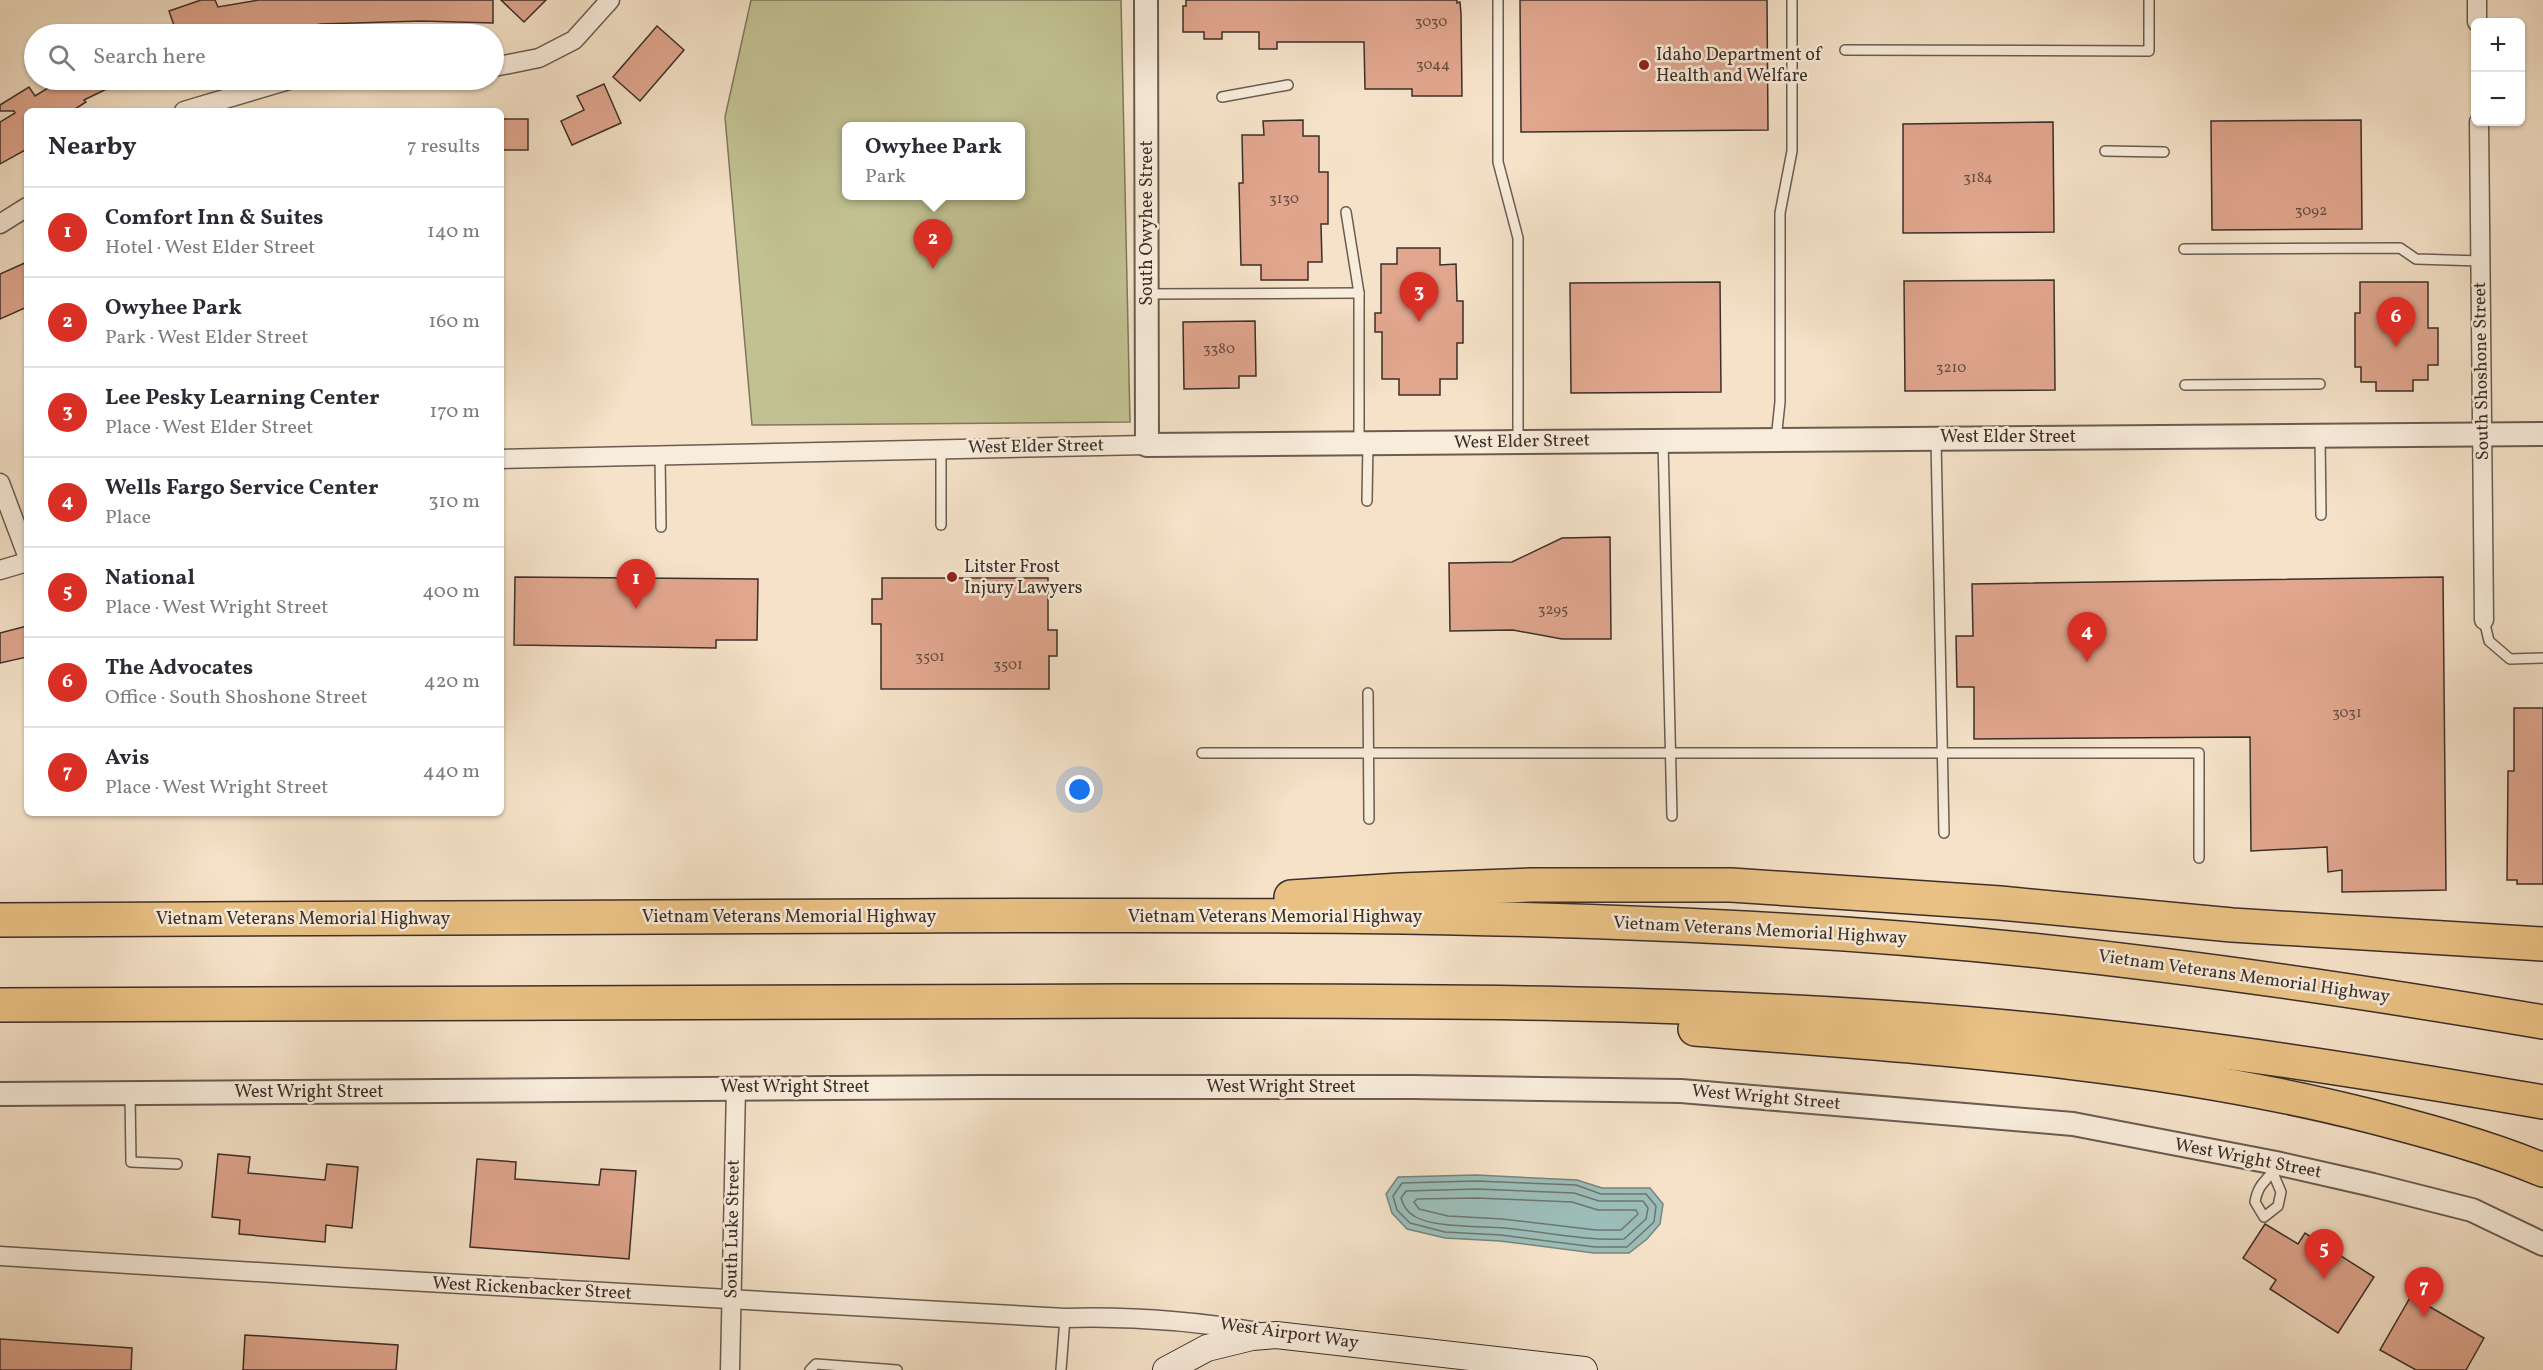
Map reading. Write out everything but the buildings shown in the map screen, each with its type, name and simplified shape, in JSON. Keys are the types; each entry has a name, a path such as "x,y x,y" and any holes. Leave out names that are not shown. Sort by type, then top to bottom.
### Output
{"highway":[{"path":"1058,915 1400,890 1532,885 1731,885 2000,903 2232,925 2543,944"},
{"name":"Vietnam Veterans Memorial Highway","path":"0,920 1058,915 1482,919 1794,931 1974,945 2229,973 2393,996 2543,1022"},
{"path":"0,1005 1325,1001 1708,1009 1968,1023 2097,1035 2240,1052 2543,1102"},
{"path":"1325,1001 1798,1038 2020,1058 2180,1078 2305,1100 2381,1119 2543,1170"}],"main road":[{"path":"1166,1370 1207,1348 1252,1337 1276,1335"},
{"name":"West Airport Way","path":"1276,1335 1584,1370"}],"street":[{"path":"504,65 539,58 574,40 610,0"},
{"name":"South Owyhee Street","path":"1146,0 1147,445"},
{"path":"2477,0 2477,18"},
{"path":"194,108 255,90"},
{"name":"South Shoshone Street","path":"2479,126 2484,620"},
{"path":"0,224 24,209"},
{"name":"West Elder Street","path":"504,459 1147,445 2543,434"},
{"path":"0,483 24,547"},
{"path":"0,570 24,563"},
{"name":"West Wright Street","path":"0,1094 736,1088 1413,1088 1681,1092 2073,1124 2472,1210 2543,1244"},
{"name":"South Luke Street","path":"730,1370 736,1088"},
{"name":"West Rickenbacker Street","path":"0,1256 1065,1318"},
{"name":"West Airport Way","path":"1065,1318 1102,1317 1207,1323 1276,1335"}],"lane":[{"path":"1498,0 1498,162 1518,238 1518,442"},
{"path":"1776,440 1780,402 1780,213 1792,151 1792,0"},
{"path":"1845,50 2149,51 2149,0"},
{"path":"1222,97 1288,85"},
{"path":"2105,151 2164,152"},
{"path":"1346,212 1359,293 1368,501"},
{"path":"2184,249 2400,248 2416,259 2480,261"},
{"path":"1146,294 1359,293"},
{"path":"2185,385 2320,384"},
{"path":"2320,435 2321,515"},
{"path":"1936,438 1944,833"},
{"path":"1663,440 1672,816"},
{"path":"941,450 941,525"},
{"path":"660,455 661,526"},
{"path":"2484,620 2489,641 2510,659 2543,658"},
{"path":"1368,693 1369,819"},
{"path":"1202,753 2199,753 2199,858"},
{"path":"130,1093 131,1162 177,1164"},
{"path":"1061,1370 1065,1318"},
{"path":"810,1370 816,1364 897,1370"}],"shaded area":[{"path":"751,0 1121,0 1130,422 752,425 725,117"}],"water":[{"path":"1476,1175 1577,1180 1602,1188 1650,1188 1663,1204 1660,1224 1647,1239 1629,1253 1594,1253 1500,1241 1445,1238 1407,1229 1392,1213 1386,1194 1398,1177"}],"place":[{"name":"Idaho Department of Health and Welfare","path":"1644,65"},
{"name":"Owyhee Park","path":"933,269"},
{"name":"Lee Pesky Learning Center","path":"1419,322"},
{"name":"The Advocates","path":"2396,347"},
{"name":"Litster Frost Injury Lawyers","path":"952,577"},
{"name":"Comfort Inn & Suites","path":"636,609"},
{"name":"Wells Fargo Service Center","path":"2087,662"},
{"name":"National","path":"2324,1279"},
{"name":"Avis","path":"2424,1317"}]}
